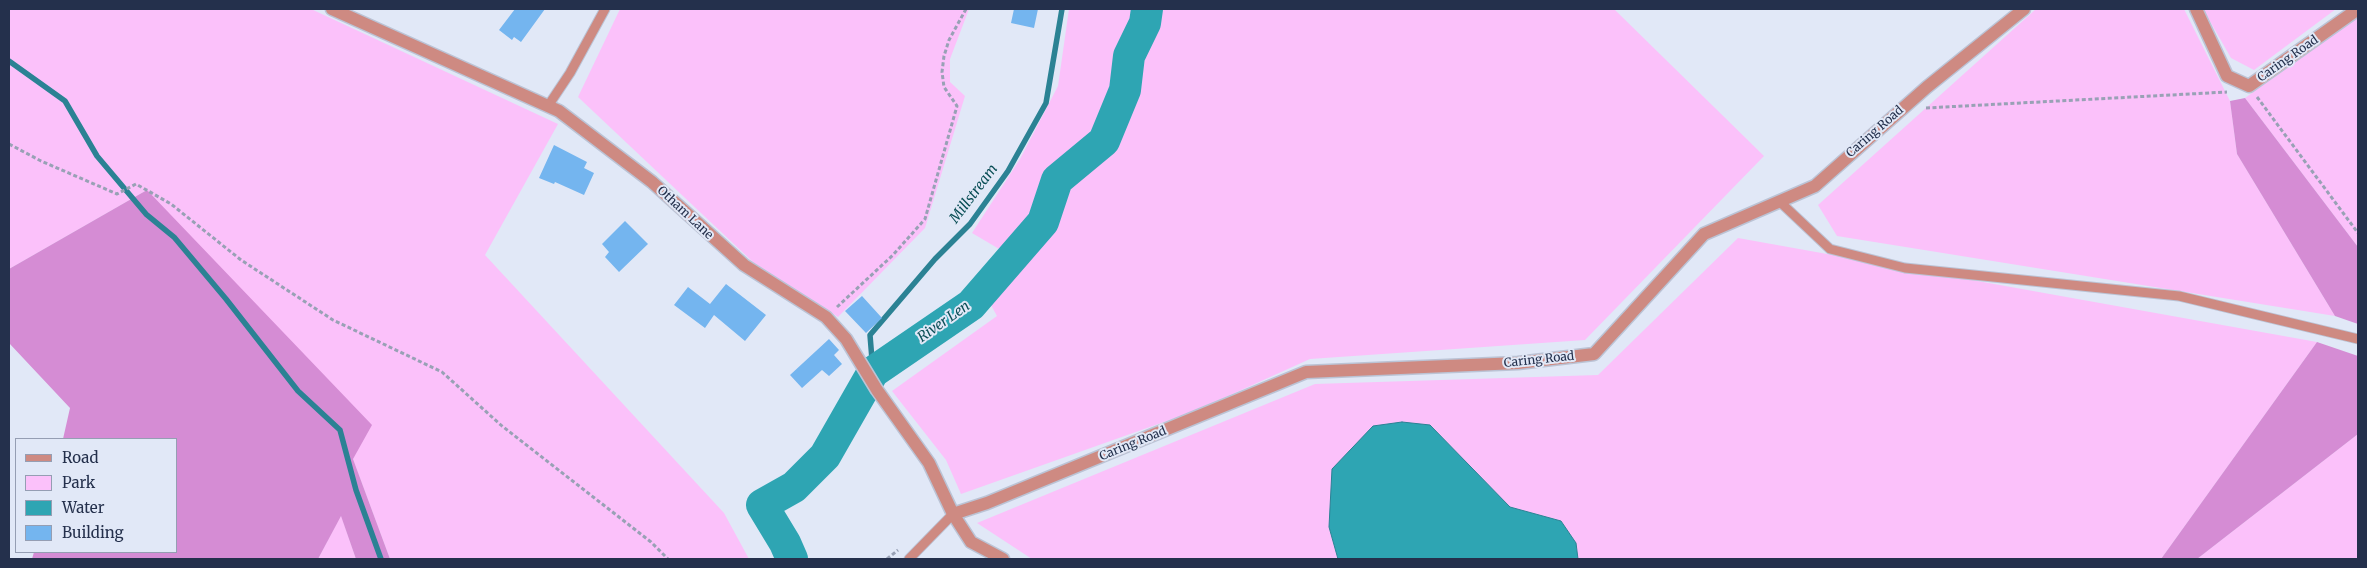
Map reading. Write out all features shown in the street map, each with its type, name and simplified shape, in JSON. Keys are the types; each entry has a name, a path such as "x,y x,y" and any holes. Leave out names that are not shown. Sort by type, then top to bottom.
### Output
{"street":[{"name":"Otham Lane","path":"332,9 558,111 652,182 744,265 826,317 846,339 877,390 929,463 954,514 971,542 1003,559"},
{"name":"Caring Road","path":"954,514 987,504 1306,372 1518,364 1594,354 1704,234 1815,186 1913,100 2024,9"},
{"name":"Caring Road","path":"2196,9 2227,76 2249,86 2358,9"}],"lane":[{"path":"548,106 570,73 605,9"},
{"path":"1779,201 1830,249 1905,268 2179,296 2358,339"},
{"path":"909,559 954,514"}],"path":[{"path":"826,317 894,256 925,220 957,106 944,86 942,72 944,56 949,40 966,9"},
{"path":"1913,100 1924,108 2222,93 2249,86 2358,233"},
{"path":"9,144 41,161 118,194 136,184 172,204 241,260 333,320 442,372 502,426 651,542 668,559"}],"green space":[{"path":"9,9 311,9 558,124 485,255 724,513 749,559 390,559 353,459 147,190 9,269"},
{"path":"620,9 969,9 950,59 950,82 965,96 925,228 838,317 754,263 578,97"},
{"path":"1069,9 1614,9 1764,156 1585,340 1310,359 1195,411 961,494 946,460 892,391 997,316 986,296 1020,258 1011,256 972,233 1020,159 1058,86"},
{"path":"2036,9 2184,9 2230,101 2237,154 2335,316 1837,236 1818,205"},
{"path":"2203,9 2336,9 2254,70 2231,58"},
{"path":"2358,17 2358,247 2245,98"},
{"path":"1738,238 2317,342 2161,559 1578,559 1576,543 1561,521 1510,507 1430,425 1329,527 1338,559 1032,559 977,523 1315,384 1598,375"},
{"path":"2358,434 2358,559 2197,559"},
{"path":"341,515 356,559 318,559"}],"shaded area":[{"path":"2245,98 2358,247 2358,324 2335,316 2237,154 2230,101"},
{"path":"147,190 372,425 353,459 390,559 356,559 341,516 318,559 32,559 34,553 178,553 178,438 63,438 70,408 9,343 9,269"},
{"path":"2317,342 2358,356 2358,434 2197,559 2161,559"}],"water":[{"path":"1402,422 1430,425 1510,507 1561,521 1576,543 1578,559 1338,559 1329,527 1332,469 1373,426"}],"building":[{"path":"515,9 545,9 521,42 514,37 512,40 499,30"},
{"path":"1014,9 1038,9 1034,28 1011,23"},
{"path":"554,145 587,162 584,168 594,173 584,195 555,182 554,184 539,178"},
{"path":"625,221 648,244 619,272 605,257 609,252 602,244"},
{"path":"726,284 766,315 745,341 714,315 705,328 674,305 688,287 710,304"},
{"path":"862,296 882,318 866,333 845,311"},
{"path":"829,339 839,350 834,355 842,364 829,376 822,370 802,388 790,375"}],"waterway":[{"name":"Millstream","path":"873,372 870,335 935,259 970,224 1008,171 1046,103 1062,9"},
{"name":"River Len","path":"792,559 785,543 762,505 794,487 825,456 873,372 971,305 1043,222 1057,180 1104,141 1125,90 1129,56 1145,23 1147,9"},
{"path":"9,61 65,101 97,156 146,214 174,237 226,299 298,391 340,430 356,490 381,559"}]}
